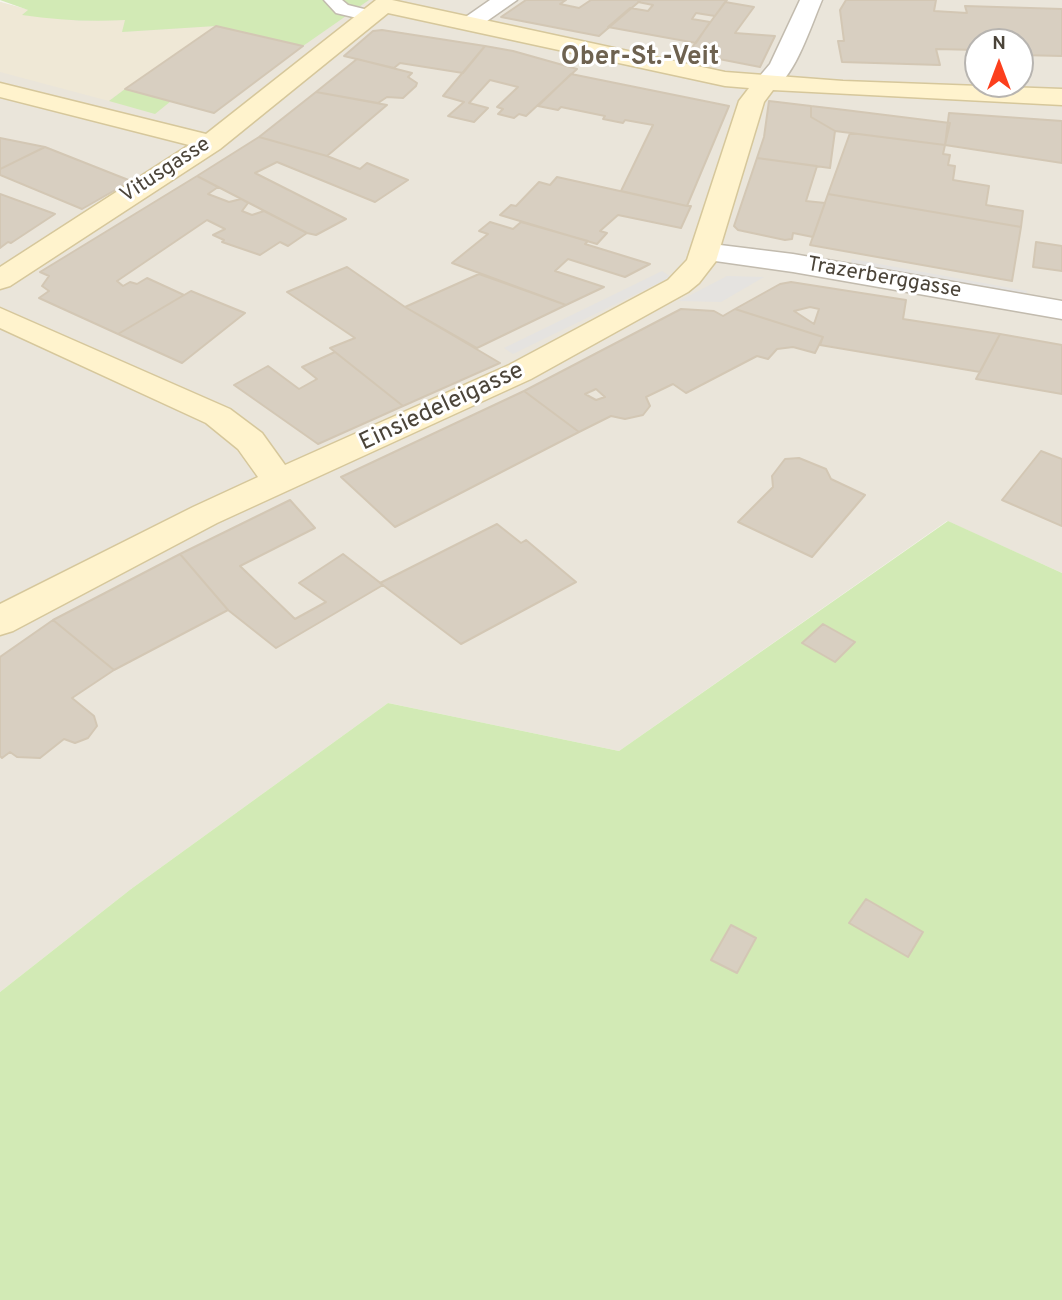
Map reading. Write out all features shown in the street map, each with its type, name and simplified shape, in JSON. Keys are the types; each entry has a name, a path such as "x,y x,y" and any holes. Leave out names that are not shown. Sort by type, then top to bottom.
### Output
{"street":[{"path":"470,23 506,0"},
{"path":"766,83 781,66 811,0"},
{"path":"392,8 703,76 766,83 1062,97"},
{"name":"Vitusgasse","path":"0,280 211,143 325,53 392,8"},
{"name":"Einsiedeleigasse","path":"0,621 205,515 520,372 636,311 689,277 705,252 752,101 766,83"},
{"path":"0,90 211,143"},
{"name":"Trazerberggasse","path":"705,252 793,263 1062,310"},
{"path":"0,317 218,416 250,441 279,482"}],"lane":[{"path":"332,0 342,9 392,8"}],"shaded area":[{"path":"46,0 1062,0 1062,573 947,521 619,751 388,703 131,889 0,992 0,2 29,10"},
{"path":"0,2 29,10 23,14 80,21 126,20 122,32 216,26 303,46 214,113 125,89 109,101 0,72"},
{"path":"852,259 1027,291 1025,299 850,268"},
{"path":"662,271 671,277 513,354 504,348"},
{"path":"727,276 764,277 721,302 679,301"}],"green space":[{"path":"0,0 369,0 303,46 216,26 122,32 125,20 74,20 22,15 28,10"},
{"path":"125,89 171,101 155,114 109,101"},
{"path":"948,521 1062,573 1062,1300 0,1300 0,992 131,889 388,703 619,751"}],"building":[{"path":"526,0 566,0 560,4 579,8 591,0 641,0 599,36 501,17"},
{"path":"727,0 715,16 696,13 692,19 710,22 696,43 608,27 630,8 648,11 653,5 638,2"},
{"path":"846,0 936,0 934,11 967,13 965,6 1062,9 1062,56 1034,55 1034,28 964,28 964,50 936,49 940,65 842,62 838,41 844,41 840,10"},
{"path":"725,2 754,7 735,33 775,36 760,67 688,53"},
{"path":"216,26 303,46 214,113 125,89"},
{"path":"382,30 485,46 463,73 400,63 394,68 344,56 373,31"},
{"path":"485,46 577,69 526,116 519,114 514,118 498,114 503,109 497,107 518,87 490,80 469,103 488,108 474,122 448,116 464,102 443,96"},
{"path":"357,59 412,73 408,77 417,83 416,86 403,98 387,97 378,103 316,92"},
{"path":"571,74 729,106 687,206 621,191 653,125 625,120 623,123 603,119 605,116 561,107 558,110 538,106"},
{"path":"316,92 387,105 327,156 259,137"},
{"path":"769,101 811,106 811,117 835,131 830,168 757,158 764,137"},
{"path":"811,106 950,123 945,145 835,131 811,117"},
{"path":"949,113 1062,121 1062,163 945,145"},
{"path":"850,133 945,145 943,154 950,155 948,165 955,166 953,180 989,186 986,205 1023,211 1021,227 828,194"},
{"path":"259,137 327,156 360,169 367,163 408,180 375,202 277,162 255,173 346,219 316,235 307,233 197,176"},
{"path":"0,138 45,147 0,169"},
{"path":"45,147 131,181 82,209 0,175 0,169"},
{"path":"757,158 817,166 806,201 825,203 813,237 793,233 792,239 785,240 738,230 734,226"},
{"path":"197,176 218,187 208,194 229,202 241,199 248,203 242,211 252,215 264,211 307,233 288,246 280,242 260,255 222,242 224,240 213,235 225,229 207,220 117,281 123,286 130,282 137,284 147,278 184,295 118,334 39,298 49,291 42,286 49,276 40,272"},
{"path":"557,177 691,206 681,228 618,215 600,231 607,233 597,244 500,215 511,205 516,206 539,182 550,185"},
{"path":"0,194 55,214 0,248"},
{"path":"828,194 1021,227 1012,281 810,245"},
{"path":"490,222 513,229 521,222 588,241 585,244 650,264 625,277 568,259 555,271 604,287 566,305 452,263 488,234 479,231"},
{"path":"1036,242 1062,246 1062,271 1033,267"},
{"path":"347,267 405,307 500,363 403,406 330,348 355,338 287,292"},
{"path":"479,274 566,305 477,348 405,307"},
{"path":"791,282 906,300 903,319 1000,334 980,372 820,345 823,337 735,309 780,284","holes":["810,307 819,309 814,324 794,311"]},
{"path":"191,291 245,313 182,363 118,334"},
{"path":"681,309 714,311 723,316 735,309 823,337 815,353 793,347 777,349 768,359 757,356 686,393 673,384 646,397 650,406 643,415 625,419 611,416 579,432 524,391","holes":["596,389 605,397 596,400 585,394"]},
{"path":"1000,334 1062,345 1062,394 976,379"},
{"path":"335,352 403,406 318,444 234,385 268,366 299,389 317,379 302,367"},
{"path":"524,391 579,432 395,527 341,477"},
{"path":"1041,451 1062,459 1062,526 1002,500"},
{"path":"799,458 826,469 831,479 865,495 812,557 738,522 773,487 772,476 785,459"},
{"path":"290,500 315,528 240,566 295,619 326,602 299,583 343,554 383,585 276,648 228,610 180,554"},
{"path":"497,524 521,543 526,540 576,582 461,644 380,583"},
{"path":"180,554 228,610 114,670 53,620"},
{"path":"53,620 114,670 72,698 94,716 97,726 88,738 75,743 64,739 40,758 17,757 10,752 2,758 0,657"},
{"path":"823,624 855,642 835,662 802,643"},
{"path":"866,899 923,932 908,957 849,923"},
{"path":"731,925 756,938 737,973 711,960"}],"district":[{"name":"Ober-St.-Veit","path":"640,59"}]}
